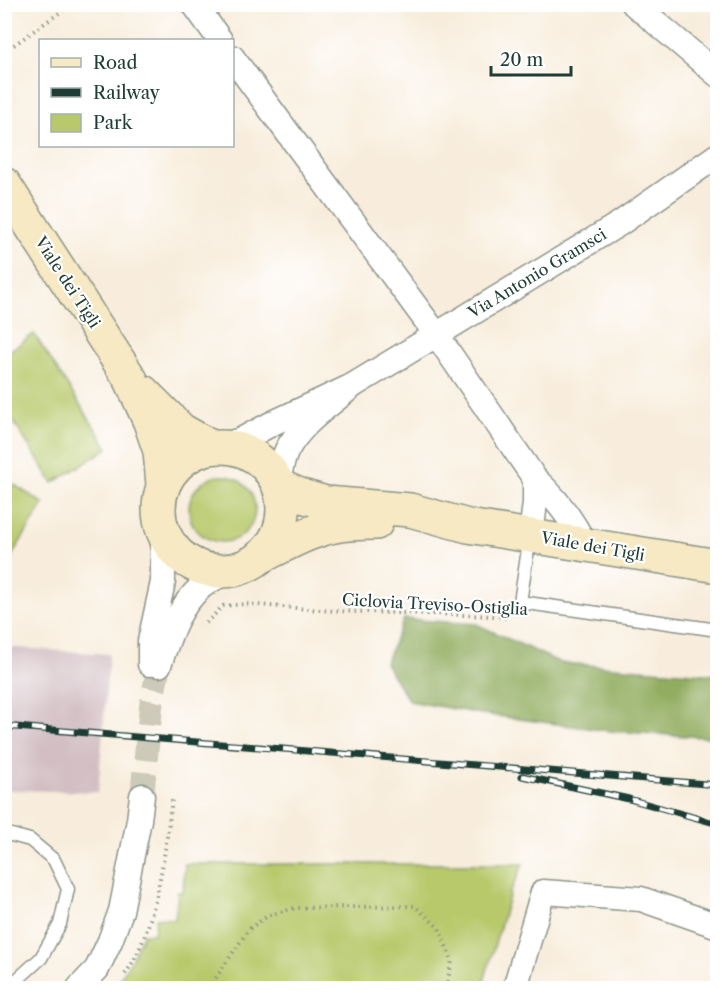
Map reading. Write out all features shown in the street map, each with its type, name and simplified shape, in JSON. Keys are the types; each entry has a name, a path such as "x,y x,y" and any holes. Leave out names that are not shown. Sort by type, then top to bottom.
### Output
{"street":[{"path":"194,4 219,39"},
{"path":"634,4 717,75"},
{"path":"234,60 436,334 535,478 552,494 575,525 585,544"},
{"name":"Via Antonio Gramsci","path":"215,447 241,440 352,386 619,224 717,155"},
{"name":"Viale dei Tigli","path":"4,184 131,380 160,451 164,485"},
{"name":"Viale dei Tigli","path":"131,380 181,430 215,447"},
{"name":"Via Antonio Gramsci","path":"279,484 282,463 296,435 352,386"},
{"name":"Viale dei Tigli","path":"264,555 274,542 284,515 279,484 272,472 256,456 229,447 215,447 186,457 174,468 164,485 159,507 160,520 169,544 188,562 203,569 229,570 251,564 264,555 317,530 353,523 382,522 468,526 717,566"},
{"path":"531,535 535,478"},
{"name":"Viale dei Tigli","path":"279,484 302,496 326,503 410,510 468,526"},
{"path":"160,520 163,544 163,582 150,641 155,665 180,613 194,595 203,586 229,570"},
{"path":"79,988 97,969 122,911 142,796"},
{"path":"515,988 543,892 641,899 717,926"}],"lane":[{"path":"531,535 520,602 717,630"},
{"path":"4,833 30,840 54,860 68,889 60,924 41,958 8,988"}],"path":[{"path":"4,52 72,4"},
{"name":"Ciclovia Treviso-Ostiglia","path":"202,627 223,606 244,604 334,611 496,616 519,619"},
{"path":"209,988 249,929 269,915 295,908 415,906 439,928 452,961 446,988"}],"shaded area":[{"path":"4,647 109,654 98,792 5,790"}],"green space":[{"path":"34,334 108,448 53,483 5,409 5,354"},
{"path":"215,476 229,476 241,481 250,490 255,509 253,522 246,533 229,542 215,542 203,537 194,528 189,516 189,502 194,490 203,481"},
{"path":"5,479 44,504 6,565 4,564"},
{"path":"404,619 476,624 561,663 717,675 717,738 610,731 482,714 409,701 385,663"},
{"path":"185,864 523,864 510,893 482,988 115,988 143,934 154,934 156,918 175,919 178,892 183,892"}],"tunnel":[{"path":"142,796 151,706 159,665"}],"railway":[{"path":"4,726 718,785"},
{"path":"522,776 629,799 718,824"}]}
